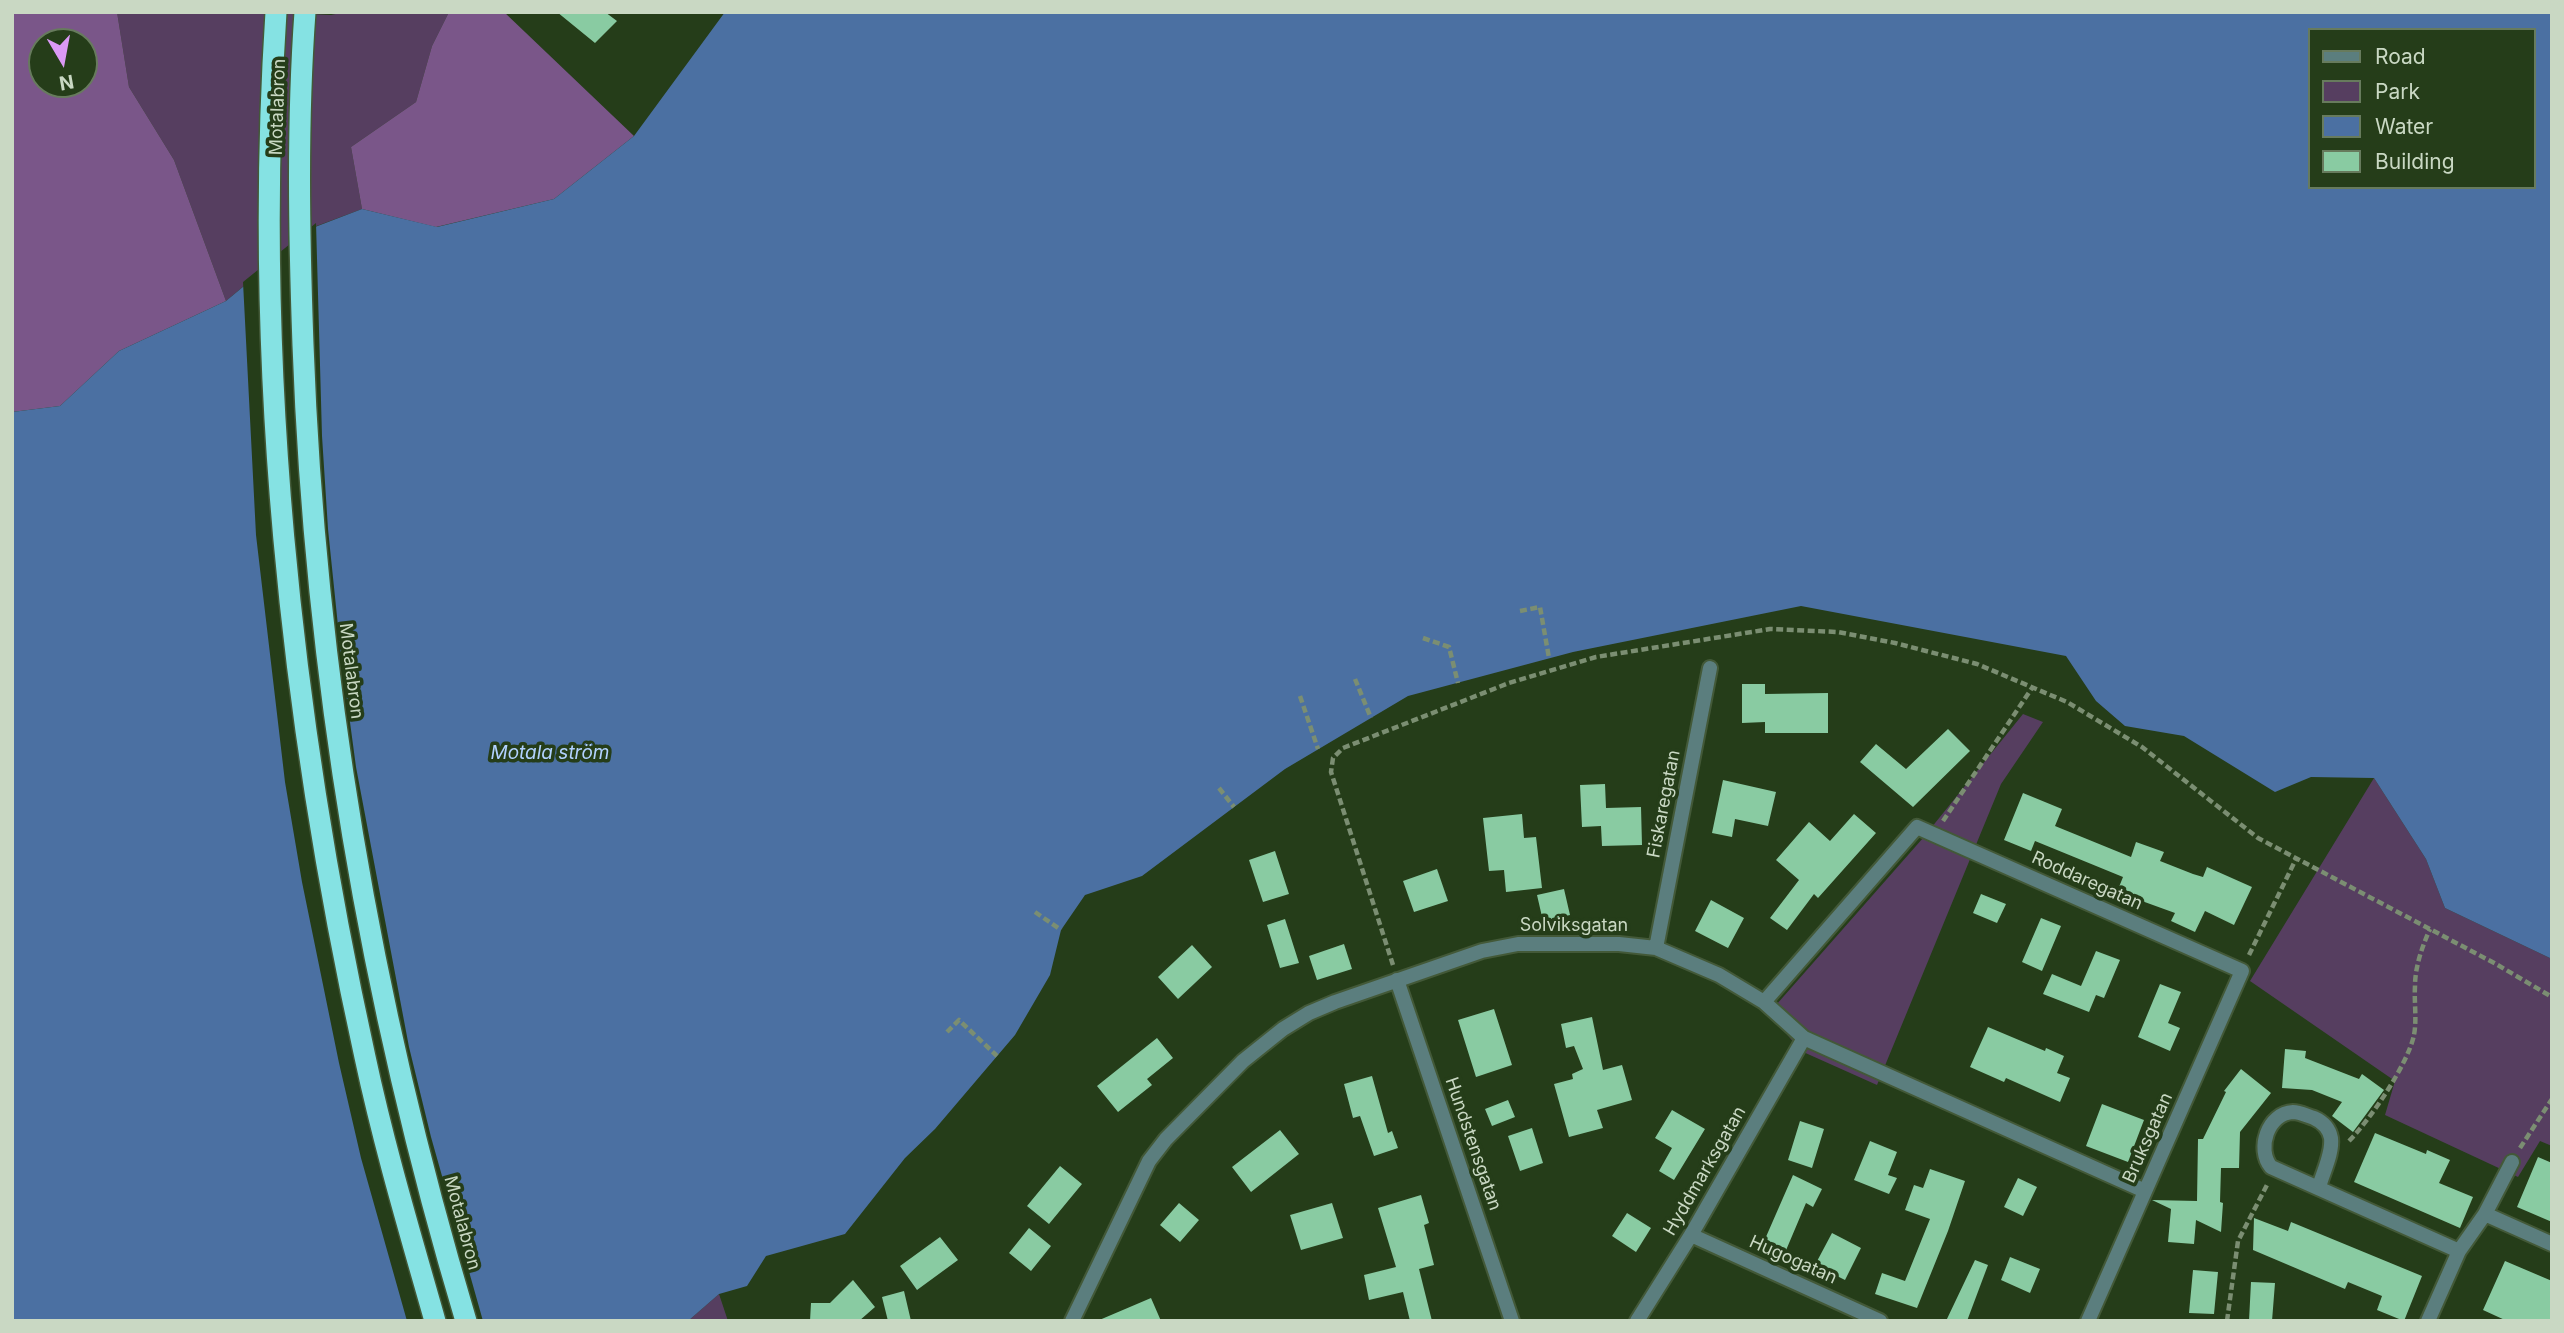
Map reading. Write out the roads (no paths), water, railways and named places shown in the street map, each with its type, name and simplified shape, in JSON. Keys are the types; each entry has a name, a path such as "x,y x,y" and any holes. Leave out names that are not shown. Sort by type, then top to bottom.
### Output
{"highway":[{"name":"Motalabron","path":"276,12 270,180 272,310 278,468 297,662 312,776 365,1057 387,1150 435,1321"},
{"name":"Motalabron","path":"305,12 299,178 301,308 306,438 326,657 356,855 394,1050 445,1252 466,1321"}],"street":[{"name":"Fiskaregatan","path":"1656,948 1710,668"},
{"name":"Roddaregatan","path":"1764,1002 1917,827 2242,971"},
{"name":"Solviksgatan","path":"1072,1321 1149,1161 1166,1139 1243,1061 1283,1029 1326,1005 1482,951 1518,944 1619,944 1656,948 1719,975 1764,1002 1804,1038 2146,1191"},
{"name":"Bruksgatan","path":"2088,1321 2242,971"},
{"name":"Hundstensgatan","path":"1397,980 1512,1321"},
{"name":"Hyddmarksgatan","path":"1637,1321 1691,1235 1804,1038"},
{"path":"2319,1187 2331,1147 2329,1133 2321,1122 2299,1112 2281,1115 2276,1119 2262,1148 2266,1161 2275,1169 2459,1251"},
{"path":"2428,1321 2459,1251 2485,1214 2512,1162"},
{"path":"2485,1214 2552,1244"},
{"name":"Hugogatan","path":"1691,1235 1880,1321"}],"water":[{"name":"Motala ström","path":"725,12 2552,12 2552,959 2445,908 2426,859 2374,778 2311,777 2275,792 2184,736 2125,726 2096,701 2066,656 1801,606 1573,652 1408,696 1285,769 1142,876 1085,895 1061,930 1050,975 1015,1035 935,1129 905,1158 845,1234 766,1256 747,1286 719,1294 688,1321 12,1321 12,412 60,406 119,351 226,301 315,227 362,209 437,227 554,199 634,136"}]}
